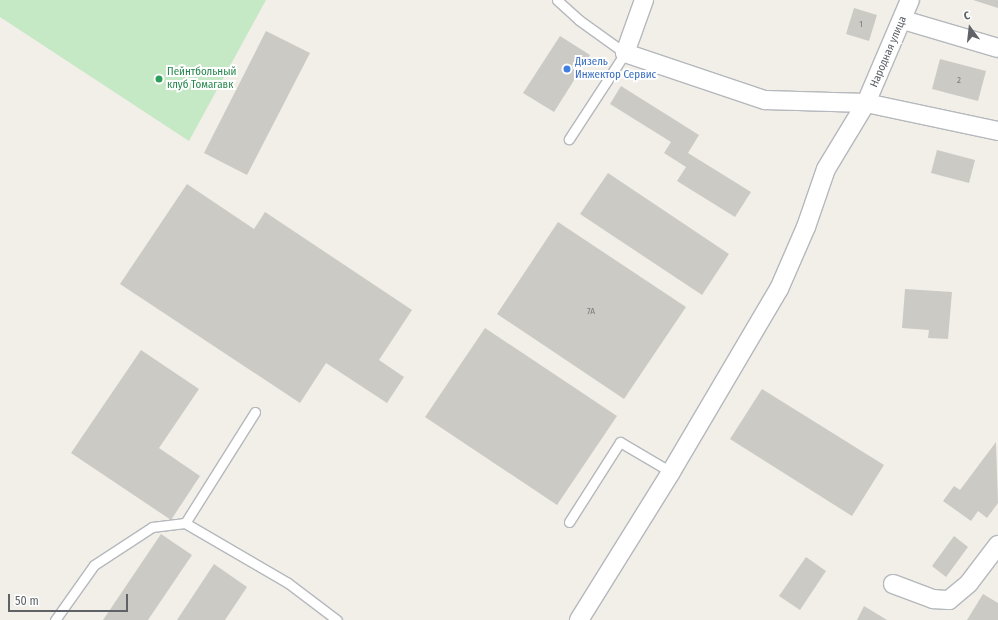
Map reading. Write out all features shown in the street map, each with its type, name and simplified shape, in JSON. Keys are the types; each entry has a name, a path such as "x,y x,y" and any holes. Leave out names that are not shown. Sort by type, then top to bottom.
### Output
{"street":[{"path":"644,0 625,53 765,100 866,103 998,131"},
{"name":"Народная улица","path":"579,620 671,472 779,289 806,227 826,169 866,103 903,20 910,0"},
{"path":"903,20 998,48"},
{"path":"893,584 933,600 949,600 969,583 998,545"}],"lane":[{"path":"557,0 579,20 625,53 569,139"},
{"path":"185,523 255,412"},
{"path":"569,522 620,442 671,472"},
{"path":"55,620 94,565 152,527 185,523 288,583 337,620"}],"green space":[{"name":"Пейнтбольный клуб Томагавк","path":"0,0 266,0 189,141 0,17"}],"building":[{"path":"973,0 998,0 998,8"},
{"path":"854,8 877,15 869,41 846,34"},
{"path":"266,31 310,53 247,175 204,153"},
{"path":"560,36 590,55 554,112 523,93"},
{"path":"940,59 986,71 978,101 932,89"},
{"path":"621,86 699,135 688,153 751,192 735,217 677,181 686,167 664,153 671,142 610,104"},
{"path":"937,150 975,160 969,183 931,173"},
{"path":"608,173 729,254 702,295 580,214"},
{"path":"187,184 254,229 265,212 412,310 379,360 404,377 387,403 326,363 300,403 120,284"},
{"path":"558,222 686,307 624,399 497,314"},
{"path":"905,289 952,292 948,339 928,338 929,330 902,328"},
{"path":"485,328 617,416 557,505 425,417"},
{"path":"141,350 199,389 159,448 200,476 171,520 71,453"},
{"path":"762,389 884,465 852,516 730,439"},
{"path":"996,442 998,503 987,518 978,511 971,521 943,501 954,486 960,490"},
{"path":"161,534 192,555 148,620 103,620"},
{"path":"954,536 968,547 946,577 932,566"},
{"path":"806,557 826,571 800,610 779,596"},
{"path":"214,564 247,587 225,620 177,620"},
{"path":"983,594 998,603 998,620 967,620"},
{"path":"864,606 887,620 857,620"}],"place":[{"name":"Дизель Инжектор Сервис","path":"567,69"},
{"name":"Пейнтбольный клуб Томагавк","path":"159,79"}]}
